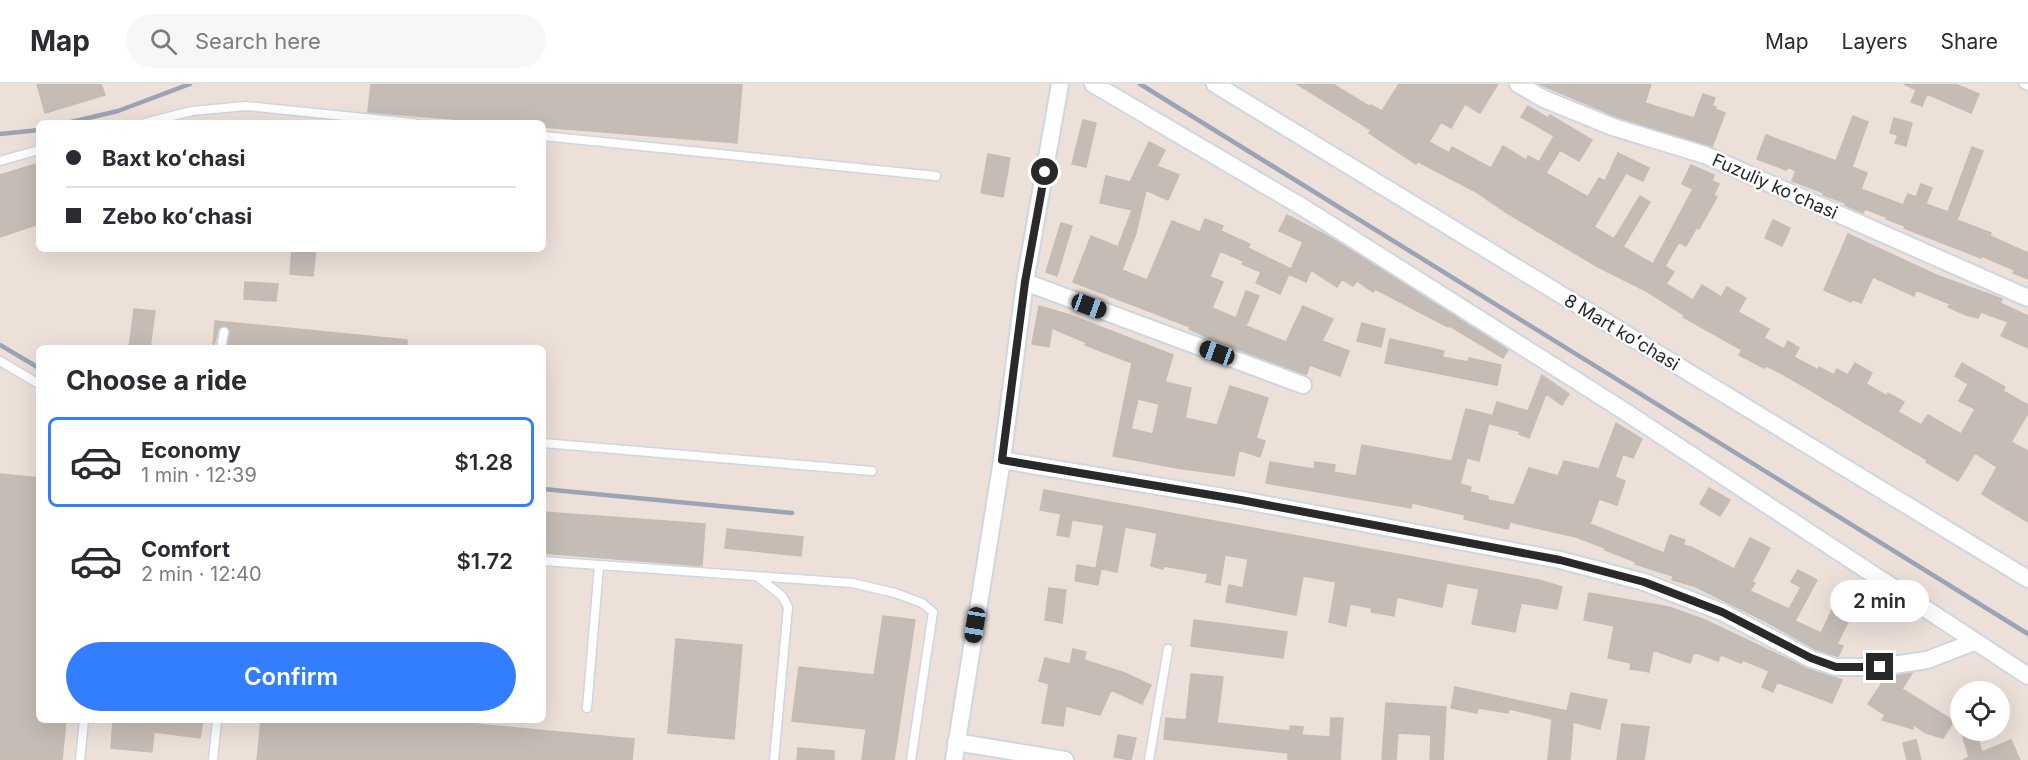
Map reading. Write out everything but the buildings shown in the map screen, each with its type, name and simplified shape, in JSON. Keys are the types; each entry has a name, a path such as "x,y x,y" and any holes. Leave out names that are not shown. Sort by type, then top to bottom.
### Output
{"street":[{"path":"954,760 1002,460 1025,282 1060,84"},
{"path":"1093,84 1304,208 1618,407 2028,676"},
{"name":"8 Mart koʻchasi","path":"1215,84 2028,579"},
{"name":"Fuzuliy koʻchasi","path":"1518,84 1544,99 1613,127 1705,155 2028,298"},
{"path":"1025,282 1303,385"},
{"path":"1002,460 1241,500 1560,560 1644,582 1722,612 1811,658 1836,667 1880,667 1927,660 1974,642"},
{"path":"956,742 1065,760"}],"lane":[{"path":"2024,84 2028,86"},
{"path":"157,120 192,111 246,106 384,120"},
{"path":"546,136 936,176"},
{"path":"0,161 36,151"},
{"path":"222,345 224,332"},
{"path":"0,361 36,382"},
{"path":"546,442 872,471"},
{"path":"546,561 852,583 895,593 922,603 933,612 911,760"},
{"path":"587,708 599,566"},
{"path":"758,577 782,596 788,607 774,760"},
{"path":"1149,760 1168,649"},
{"path":"80,760 84,723"},
{"path":"213,760 217,723"}],"railway":[{"path":"80,120 118,111 190,84"},
{"path":"1140,84 2028,634"},
{"path":"0,134 36,130"},
{"path":"0,345 36,366"},
{"path":"546,489 792,513"}],"route":[{"path":"1045,172 1025,282 1002,460 1241,500 1560,560 1644,582 1722,612 1811,658 1836,667 1880,667"}]}
